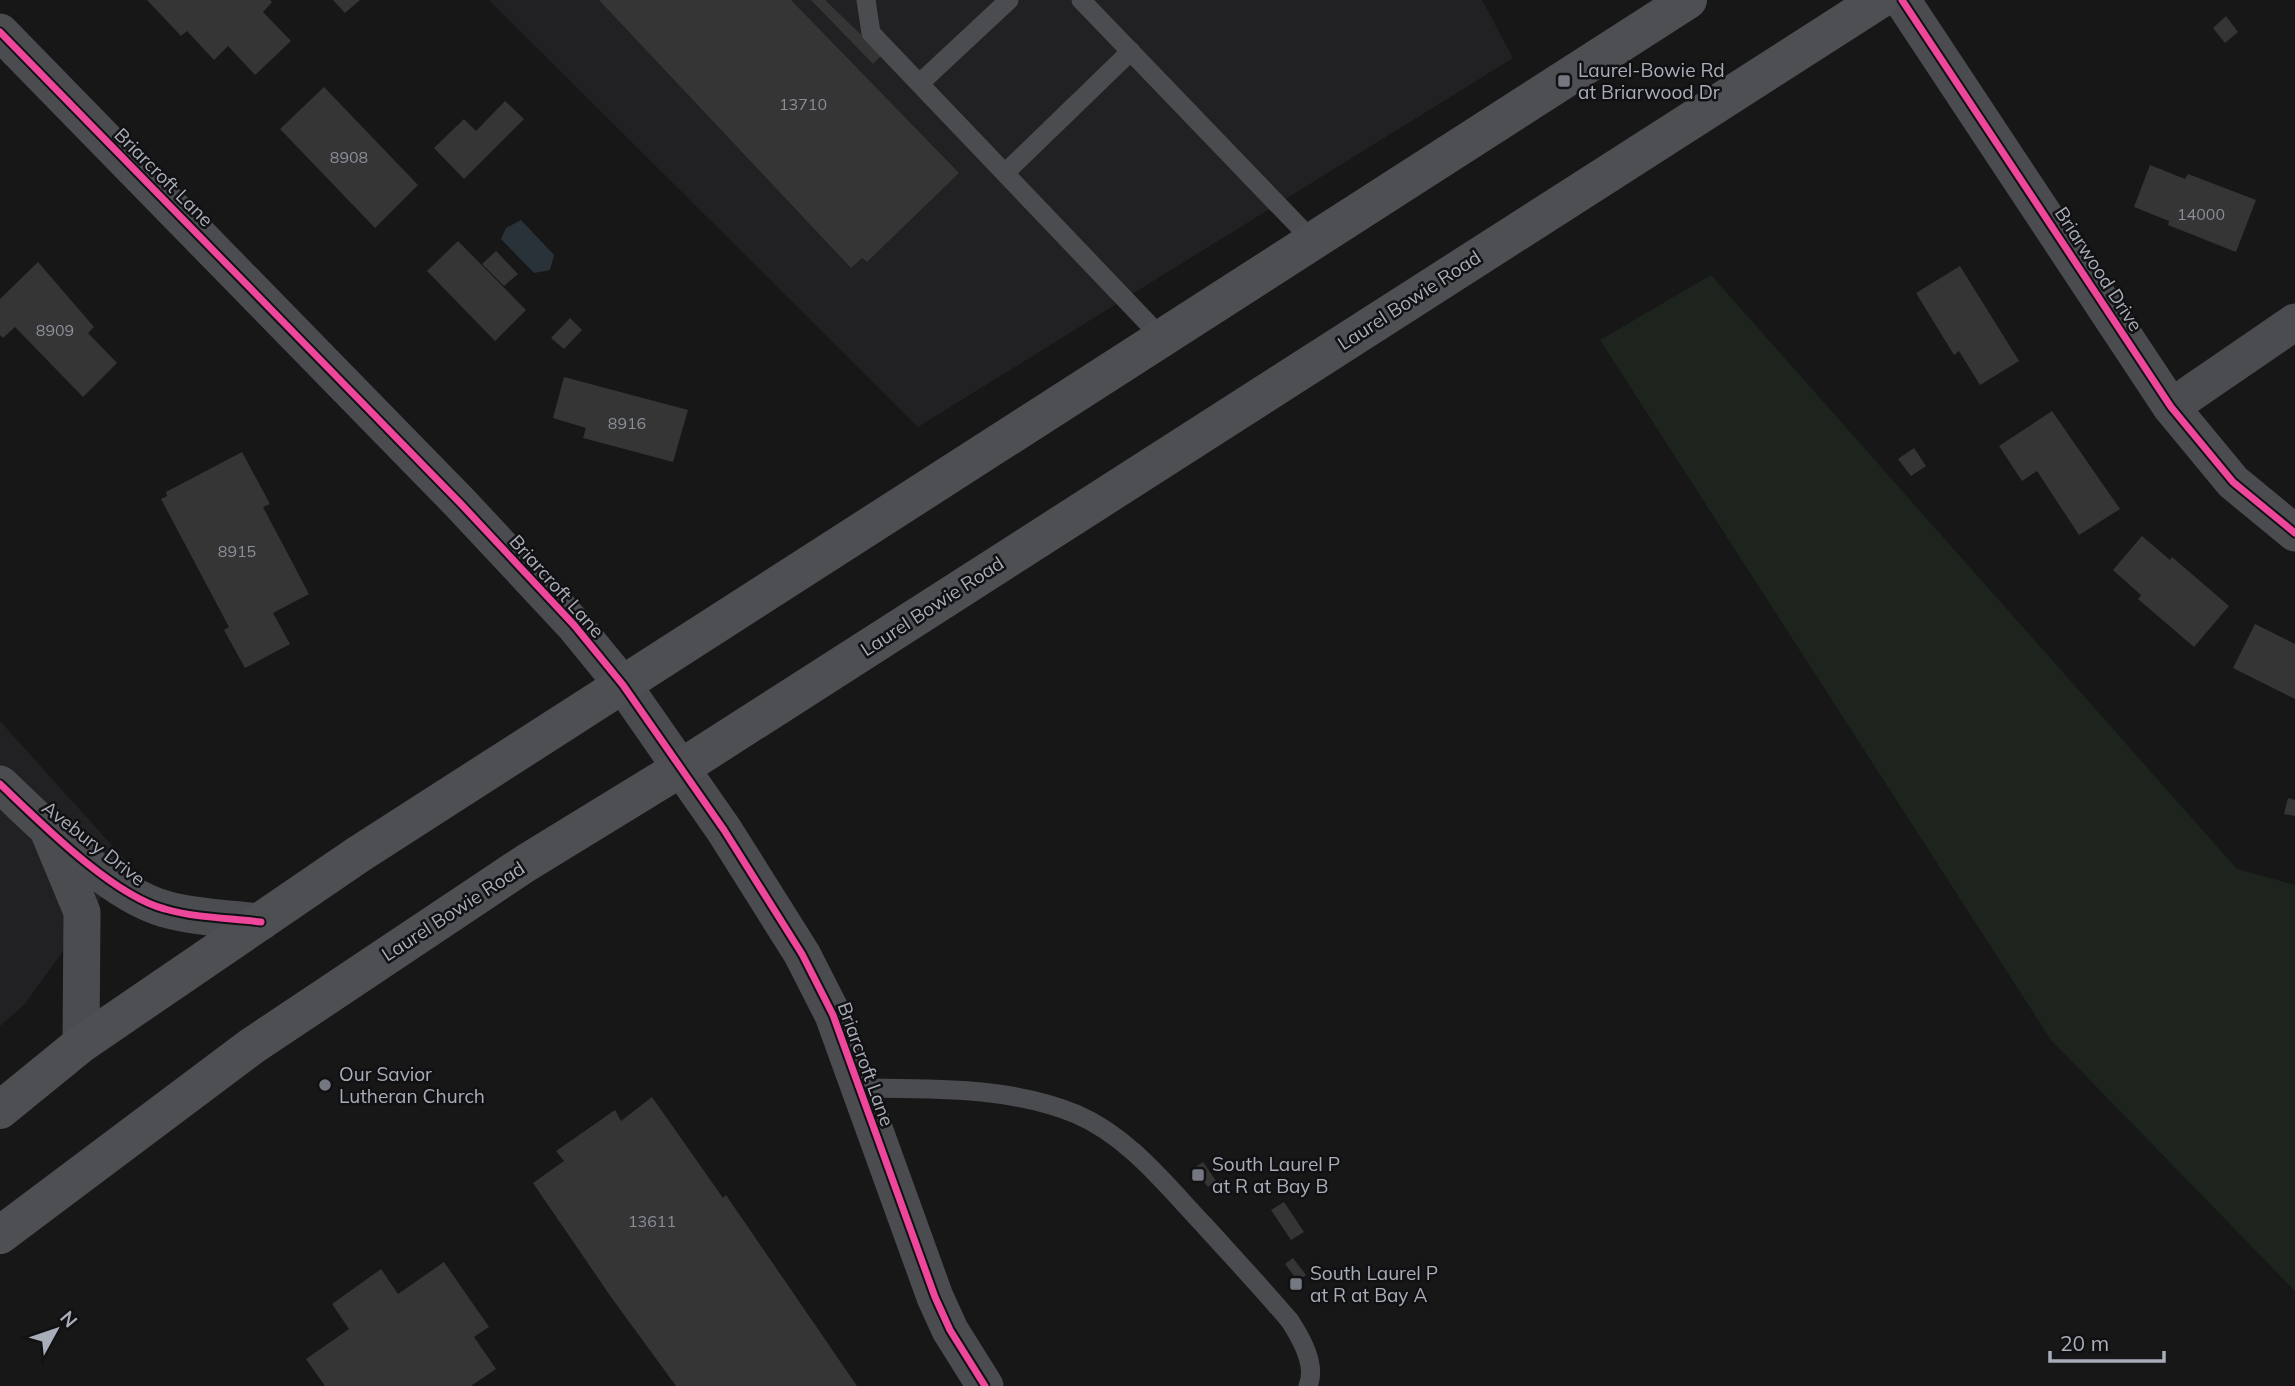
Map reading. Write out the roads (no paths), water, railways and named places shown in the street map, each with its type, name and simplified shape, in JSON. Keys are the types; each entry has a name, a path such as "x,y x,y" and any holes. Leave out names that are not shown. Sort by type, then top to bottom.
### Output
{"main road":[{"path":"0,1110 81,1044 382,840 1688,0"},
{"name":"Laurel Bowie Road","path":"0,1235 262,1038 526,863 681,768 1879,0"}],"street":[{"name":"Briarwood Drive","path":"1902,0 2171,407 2233,482 2295,533"},
{"name":"Briarcroft Lane","path":"0,32 461,504 574,625 623,685 681,768 802,954 833,1015 935,1297 950,1330 985,1386"},
{"path":"2171,407 2295,322"},
{"name":"Avebury Drive","path":"0,784 46,828 132,896 163,909 185,914 261,922"},
{"name":"Avebury Drive","path":"46,828 82,912 81,1044"}],"lane":[{"path":"866,0 871,33 1163,339"},
{"path":"920,83 1009,0"},
{"path":"1081,0 1312,240"},
{"path":"1005,173 1131,51"},
{"path":"859,1088 963,1089 1044,1105 1075,1114 1105,1129 1154,1171 1290,1321 1301,1339 1309,1363 1308,1386"}],"place":[{"name":"Laurel-Bowie Rd at Briarwood Dr","path":"1564,81"},
{"name":"Our Savior Lutheran Church","path":"325,1085"},
{"name":"South Laurel P at R at Bay B","path":"1198,1175"},
{"name":"South Laurel P at R at Bay A","path":"1296,1284"}]}
